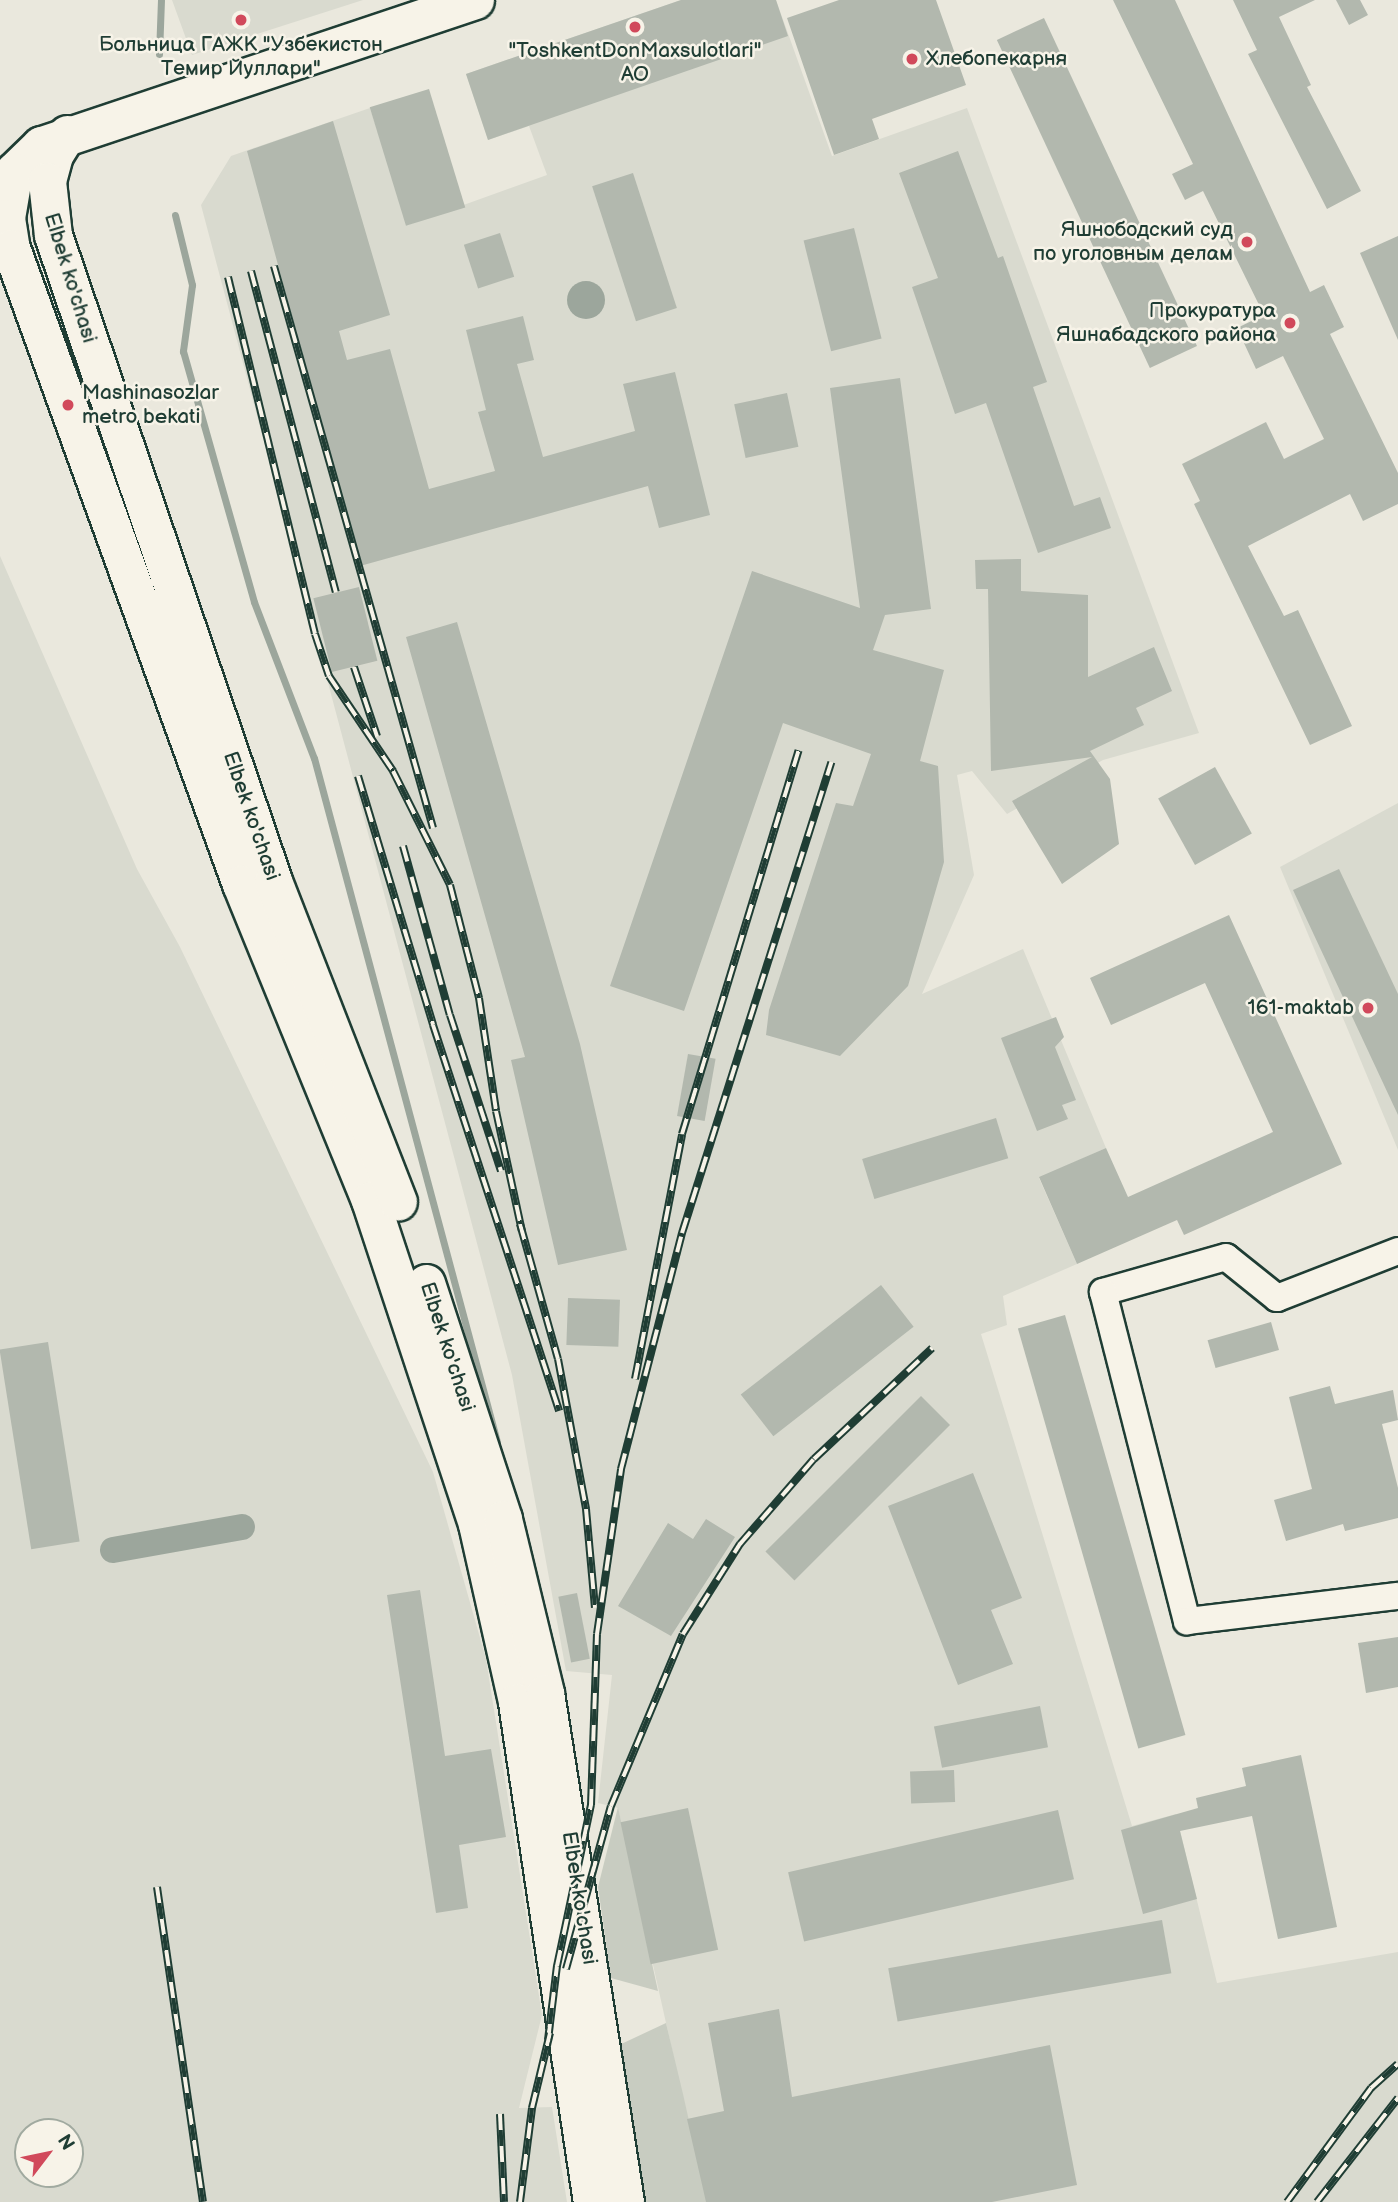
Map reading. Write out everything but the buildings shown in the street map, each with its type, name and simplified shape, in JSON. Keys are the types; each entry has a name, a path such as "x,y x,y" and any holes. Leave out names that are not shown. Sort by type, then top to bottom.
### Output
{"main road":[{"path":"67,134 474,0"},
{"name":"Elbek ko'chasi","path":"67,134 41,145 14,171 6,200 11,248 241,884 370,1200 477,1524 517,1702 592,2202"},
{"name":"Elbek ko'chasi","path":"67,134 54,155 47,181 53,235 272,881 324,1021 396,1196 503,1519 545,1693 625,2202"}],"street":[{"path":"1398,1251 1277,1298 1226,1257 1103,1292 1187,1621 1398,1596"}],"shaded area":[{"name":"Больница ГАЖК \"Узбекистон Темир Йуллари\"","path":"172,0 363,0 192,55"},
{"path":"681,0 776,0 832,156 967,108 1199,733 1103,760 1007,814 972,771 957,775 974,875 922,994 1023,949 1106,1148 1039,1178 1077,1264 1003,1296 1007,1325 981,1334 1132,1826 1176,1814 1217,1983 1398,1952 1398,2202 706,2202 618,1808 598,1803 612,1675 566,1671 512,1375 201,205 231,156 370,108 408,225 547,175 529,126 488,140 466,74"},
{"path":"586,281 600,286 605,300 600,314 586,319 572,314 567,300 572,286"},
{"path":"0,556 137,869 180,947 433,1472 486,1659 542,2015 519,2108 552,2107 567,2202 0,2202"},
{"name":"161-maktab","path":"1398,803 1398,1150 1280,867"},
{"path":"618,1807 658,1991 611,1978 598,1887"},
{"path":"666,2023 707,2202 640,2202 617,2046"}],"waterway":[{"path":"159,54 161,0"},
{"path":"175,215 192,285 183,351 254,602 314,758 497,1442"},
{"path":"113,1550 242,1527"}],"railway":[{"path":"274,266 433,828"},
{"path":"251,271 336,592"},
{"path":"228,277 315,634 329,676 393,771 450,885 479,998 496,1111 522,1231"},
{"path":"354,667 377,736"},
{"path":"635,1379 682,1134 799,750"},
{"path":"548,2040 557,1966 591,1805 597,1634 621,1469 682,1233 831,762"},
{"path":"358,776 433,1025 559,1411"},
{"path":"403,846 450,1015 501,1171"},
{"path":"520,1224 558,1359 586,1509 595,1608"},
{"path":"566,1969 611,1806 683,1634 740,1544 814,1459 932,1348"},
{"path":"157,1887 203,2202"},
{"path":"520,2202 532,2108 550,2033"},
{"path":"1287,2202 1371,2088 1398,2064"},
{"path":"1317,2202 1398,2098"},
{"path":"500,2114 504,2202"}],"place":[{"name":"Больница ГАЖК \"Узбекистон Темир Йуллари\"","path":"241,20"},
{"name":"\"ToshkentDonMaxsulotlari\" AO","path":"635,27"},
{"name":"Хлебопекарня","path":"912,59"},
{"name":"Яшнободский суд по уголовным делам","path":"1247,242"},
{"name":"Прокуратура Яшнабадского района","path":"1290,323"},
{"name":"Mashinasozlar metro bekati","path":"68,405"},
{"name":"161-maktab","path":"1368,1008"}]}
